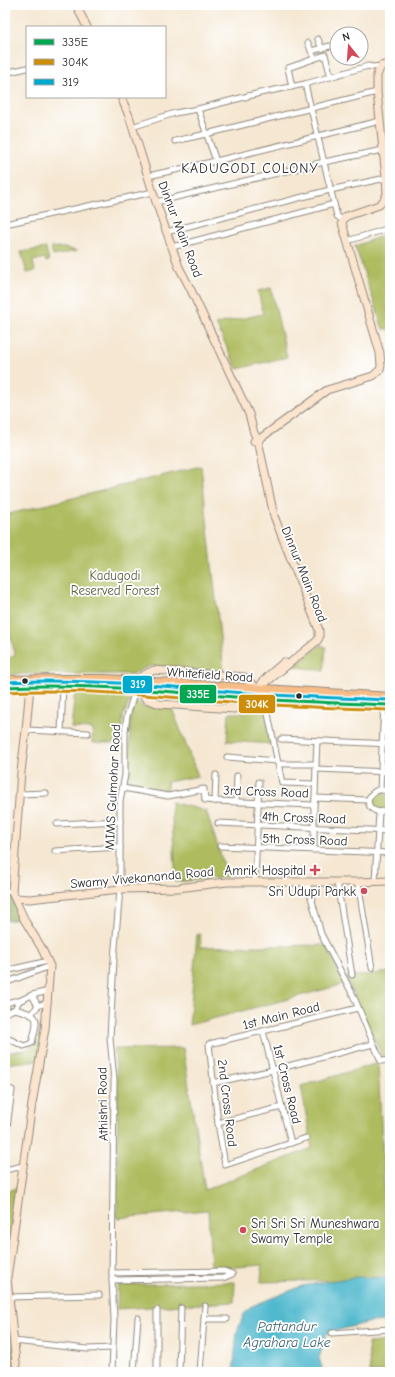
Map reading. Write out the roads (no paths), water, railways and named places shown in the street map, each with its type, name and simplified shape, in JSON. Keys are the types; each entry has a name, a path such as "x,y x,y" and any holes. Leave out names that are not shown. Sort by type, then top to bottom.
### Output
{"main road":[{"name":"Whitefield Road","path":"5,680 78,679 256,699 387,705"},
{"name":"Whitefield Road","path":"5,688 30,686 134,685 390,697"}],"street":[{"path":"76,5 86,26"},
{"path":"318,39 325,55 331,77"},
{"path":"308,43 314,58"},
{"path":"311,51 329,46"},
{"path":"292,87 288,68 325,55"},
{"path":"132,127 175,113 305,84 368,66 373,67 390,64"},
{"path":"342,220 347,216 375,207 381,203 386,194 386,178 377,92 377,75 381,66"},
{"path":"5,74 26,68"},
{"path":"255,438 327,390 373,376 380,370 382,363 346,241 342,220 338,218 330,190 305,84"},
{"path":"175,141 377,92"},
{"name":"Dinnur Main Road","path":"120,98 129,116 166,232 182,273 192,290 245,404 255,438 270,518 316,635 312,641 266,677 258,690"},
{"path":"198,109 216,161"},
{"path":"148,176 380,121"},
{"path":"156,202 324,162 383,150"},
{"path":"166,232 330,190 386,178"},
{"path":"5,224 153,192"},
{"path":"172,247 334,204"},
{"path":"346,241 390,228"},
{"path":"154,670 244,677 258,690 256,699 245,706 235,709 160,704 146,699 134,685 154,670"},
{"name":"MIMS Gulmohar Road","path":"120,889 120,801 125,775 125,731 134,685"},
{"path":"8,1372 17,1371 14,1341 8,1319 7,1278 23,1166 46,1029 49,991 49,964 11,894 30,686"},
{"path":"60,732 63,686"},
{"path":"265,699 282,783 315,784"},
{"path":"380,790 382,744 387,705"},
{"path":"26,730 88,733"},
{"path":"281,739 390,744"},
{"path":"315,798 317,741"},
{"path":"227,758 390,772"},
{"path":"215,801 216,775"},
{"path":"236,802 237,776"},
{"path":"255,882 259,782"},
{"name":"3rd Cross Road","path":"123,788 168,796 204,789 205,800 215,801 314,805 315,798 368,800"},
{"path":"390,797 385,791 380,790 372,793 368,800 371,808 379,812 386,810 390,804"},
{"path":"20,794 46,793"},
{"path":"314,805 314,850"},
{"path":"375,882 379,812"},
{"path":"58,824 120,821"},
{"name":"4th Cross Road","path":"218,823 390,831"},
{"name":"5th Cross Road","path":"220,846 390,853"},
{"path":"55,851 120,848"},
{"name":"Swamy Vivekananda Road","path":"11,894 30,899 120,889 178,888 227,882 390,881"},
{"path":"307,882 321,934 358,1008 381,1061 390,1060"},
{"path":"337,882 352,975"},
{"path":"358,882 372,968"},
{"name":"Athishri Road","path":"112,1372 114,1319 112,1273 114,1080 110,1038 120,889"},
{"path":"5,971 49,964"},
{"path":"5,983 49,964"},
{"path":"5,1014 15,1009 20,1002 32,995 49,991"},
{"path":"32,995 38,1006"},
{"path":"5,1004 13,1001 20,1002"},
{"path":"31,1014 38,1006 48,1002"},
{"name":"1st Main Road","path":"209,1044 358,1008"},
{"path":"5,1040 9,1039 24,1046 32,1043 36,1024 35,1018 31,1014 15,1009"},
{"name":"1st Cross Road","path":"263,1031 292,1143"},
{"name":"2nd Cross Road","path":"209,1044 218,1123 225,1165 292,1143"},
{"path":"213,1083 273,1070 373,1044"},
{"path":"5,1089 12,1090 5,1142"},
{"path":"218,1123 282,1107"},
{"path":"292,1143 306,1138"},
{"path":"5,1170 23,1166"},
{"path":"112,1273 224,1271 232,1274 223,1278 112,1280"},
{"path":"8,1297 100,1294"},
{"path":"200,1372 205,1306"},
{"path":"179,1372 182,1308"},
{"path":"157,1310 157,1372"},
{"path":"134,1372 138,1318"},
{"path":"204,1319 228,1319"},
{"path":"332,1334 390,1329"},
{"path":"14,1341 87,1349 113,1348"}],"water":[{"name":"Pattandur Agrahara Lake","path":"355,1277 390,1278 390,1321 370,1322 327,1333 319,1358 323,1372 233,1372 237,1332 244,1314 252,1306 302,1286"}],"place":[{"name":"Amrik Hospital","path":"315,870"},
{"name":"Sri Udupi Parkk","path":"364,891"},
{"name":"Sri Sri Sri Muneshwara Swamy Temple","path":"243,1230"}],"district":[{"name":"KADUGODI COLONY","path":"250,168"}],"park label":[{"name":"Kadugodi Reserved Forest","path":"115,582"}]}
